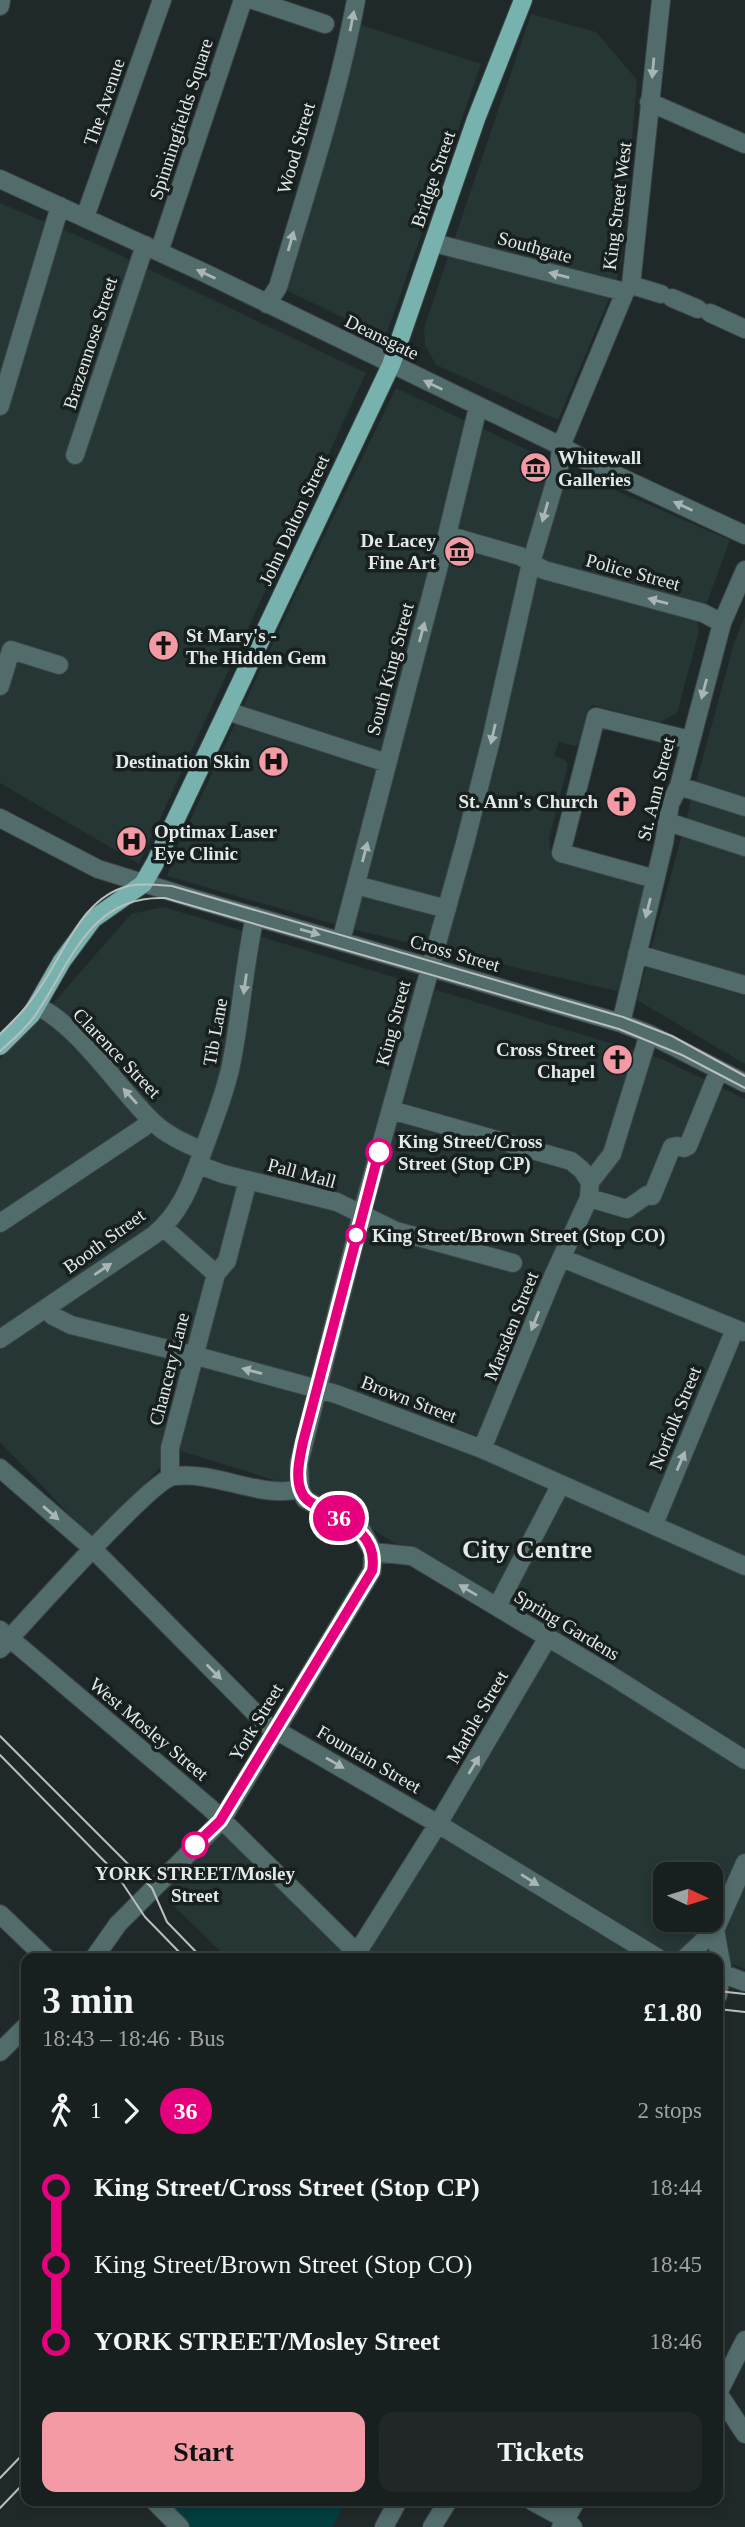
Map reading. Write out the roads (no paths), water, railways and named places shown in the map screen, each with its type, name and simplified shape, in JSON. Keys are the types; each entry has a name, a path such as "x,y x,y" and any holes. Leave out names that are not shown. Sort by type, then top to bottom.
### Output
{"main road":[{"name":"Bridge Street","path":"391,365 476,119 524,3"},
{"name":"John Dalton Street","path":"145,883 391,365"},
{"path":"0,1046 37,1006 66,955 93,919 145,883"}],"street":[{"path":"0,6 1,0"},
{"name":"The Avenue","path":"85,217 162,0"},
{"name":"Spinningfields Square","path":"152,248 243,0"},
{"path":"253,0 325,24"},
{"name":"Wood Street","path":"267,304 278,287 321,140 356,0"},
{"name":"King Street West","path":"561,446 628,289 661,0"},
{"path":"649,102 745,144"},
{"name":"Deansgate","path":"0,179 152,248 561,446 590,463 745,535"},
{"path":"0,406 60,206"},
{"name":"Southgate","path":"434,243 666,296 745,329"},
{"name":"Brazennose Street","path":"75,455 152,248"},
{"name":"South King Street","path":"341,941 478,407"},
{"name":"King Street","path":"300,1489 299,1463 317,1389 362,1213 491,740 531,563 559,470 561,446"},
{"name":"Police Street","path":"447,535 520,556 547,570 703,613 722,623"},
{"name":"St. Ann Street","path":"621,1023 670,804 679,786 722,623 745,570"},
{"path":"0,687 11,650 60,665"},
{"path":"227,711 387,763"},
{"path":"655,879 561,853 596,717 690,740"},
{"path":"679,786 745,807"},
{"name":"Cross Street","path":"0,818 98,869 621,1023 649,1034 745,1083"},
{"path":"668,822 745,847"},
{"path":"356,885 447,909"},
{"name":"Tib Lane","path":"201,1158 231,1066 255,916"},
{"path":"637,954 745,985"},
{"name":"Clarence Street","path":"37,1006 63,1023 151,1120 201,1158"},
{"name":"Marsden Street","path":"482,1449 590,1190 612,1154 649,1034"},
{"path":"391,1110 572,1161 582,1170 590,1190 626,1209 647,1195 652,1196 672,1147 688,1146 719,1070"},
{"path":"0,1223 144,1128 151,1120"},
{"name":"Pall Mall","path":"201,1158 248,1180 337,1202 396,1231 513,1263"},
{"name":"Booth Street","path":"0,1339 163,1227 181,1205 201,1158"},
{"name":"Chancery Lane","path":"170,1476 170,1448 216,1274 227,1261 248,1180"},
{"path":"163,1227 216,1274"},
{"path":"562,1258 740,1331"},
{"name":"Brown Street","path":"47,1308 54,1316 71,1325 317,1389 482,1449 745,1566"},
{"name":"Norfolk Street","path":"654,1524 740,1331"},
{"name":"Fountain Street","path":"0,1468 93,1549 259,1718 650,1953"},
{"path":"3,1640 152,1489 170,1476 203,1475 284,1492 300,1489 305,1499 362,1531 373,1552"},
{"path":"497,1607 561,1484"},
{"name":"Spring Gardens","path":"373,1552 412,1556 609,1674 745,1760"},
{"name":"York Street","path":"99,1953 118,1924 220,1821 372,1571 373,1552"},
{"name":"Marble Street","path":"359,1953 439,1824 547,1639"},
{"name":"West Mosley Street","path":"3,1640 178,1780 354,1953"},
{"path":"723,1912 745,1863"},
{"path":"0,1914 41,1953"},
{"path":"690,1953 713,1932"},
{"path":"715,1932 717,1953"},
{"path":"723,1974 745,1982"},
{"path":"0,2052 21,2031"},
{"path":"723,2383 745,2340"},
{"path":"723,2401 745,2434"},
{"path":"159,2506 180,2527"},
{"path":"384,2527 395,2506"},
{"path":"432,2527 445,2506"},
{"path":"539,2506 566,2524 574,2506"}],"tram line":[{"path":"0,1034 30,1001 76,928 99,901 129,886 156,885 172,886 623,1017 672,1036 745,1076"},
{"path":"0,1051 32,1020 75,950 103,918 120,907 140,900 165,898 619,1029 682,1055 745,1088"},
{"path":"0,1736 152,1888 167,1922 197,1953"},
{"path":"0,1755 115,1872 145,1917 180,1953"},
{"path":"723,1992 745,1994"},
{"path":"723,2010 745,2012"},
{"path":"0,2478 21,2456"},
{"path":"0,2508 21,2486"}],"place":[{"name":"Whitewall Galleries","path":"535,468"},
{"name":"De Lacey Fine Art","path":"459,551"},
{"name":"St Mary's - The Hidden Gem","path":"163,646"},
{"name":"Destination Skin","path":"273,761"},
{"name":"St. Ann's Church","path":"621,801"},
{"name":"Optimax Laser Eye Clinic","path":"131,842"},
{"name":"Cross Street Chapel","path":"618,1060"},
{"name":"King Street/Cross Street (Stop CP)","path":"379,1152"},
{"name":"King Street/Brown Street (Stop CO)","path":"356,1235"},
{"name":"YORK STREET/Mosley Street","path":"195,1845"}],"district":[{"name":"City Centre","path":"527,1549"}]}
